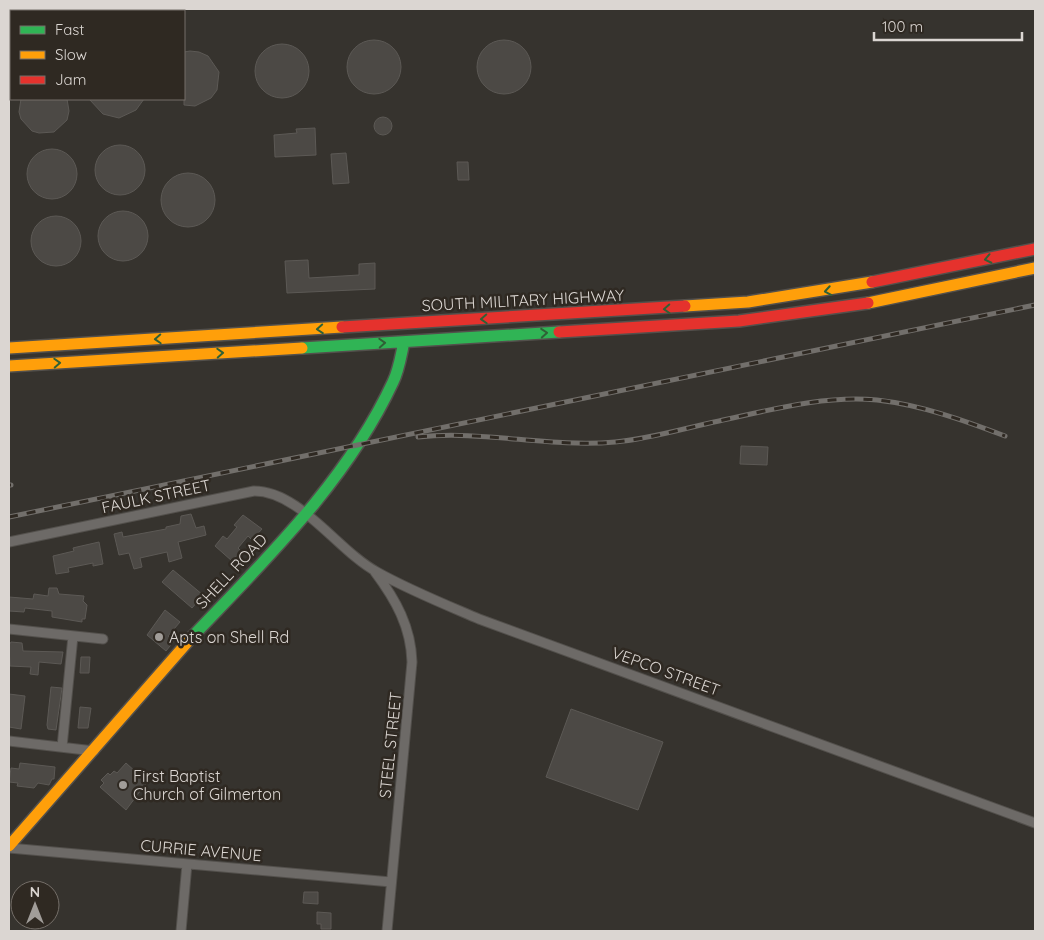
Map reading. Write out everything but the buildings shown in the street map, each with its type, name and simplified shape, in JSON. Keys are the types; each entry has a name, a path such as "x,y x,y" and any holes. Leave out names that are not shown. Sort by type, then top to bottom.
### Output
{"main road":[{"name":"SOUTH MILITARY HIGHWAY","path":"9,348 748,302 858,286 1035,250"},
{"name":"SOUTH MILITARY HIGHWAY","path":"9,366 772,318 862,304 1035,268"},
{"name":"SHELL ROAD","path":"9,847 183,647 305,514 357,446 394,381 404,342"}],"street":[{"name":"FAULK STREET","path":"9,542 254,491 273,493 305,514"},
{"name":"VEPCO STREET","path":"305,514 375,571 479,619 1035,823"},
{"name":"STEEL STREET","path":"375,571 400,610 411,646 411,684 387,931"},
{"path":"9,629 102,639"},
{"path":"62,747 73,636"},
{"path":"9,741 94,751"},
{"name":"CURRIE AVENUE","path":"9,847 392,882"},
{"path":"181,931 187,864"}],"railway":[{"path":"9,517 1035,305"},
{"path":"418,437 442,435 467,436 566,443 628,441 798,404 857,399 893,402 926,409 1005,436"}],"traffic: fast":[{"path":"302,348 559,332"},
{"path":"192,637 276,548 329,486 353,453 393,382 404,342"}],"traffic: slow":[{"path":"868,303 1035,268"},
{"path":"685,306 748,302 872,282"},
{"path":"9,348 342,327"},
{"path":"9,366 302,348"},
{"path":"9,846 192,637"}],"traffic: jam":[{"path":"872,282 1035,249"},
{"path":"559,332 739,321 868,303"},
{"path":"342,327 685,306"}],"place":[{"name":"Apts on Shell Rd","path":"159,637"},
{"name":"First Baptist Church of Gilmerton","path":"123,785"}]}
